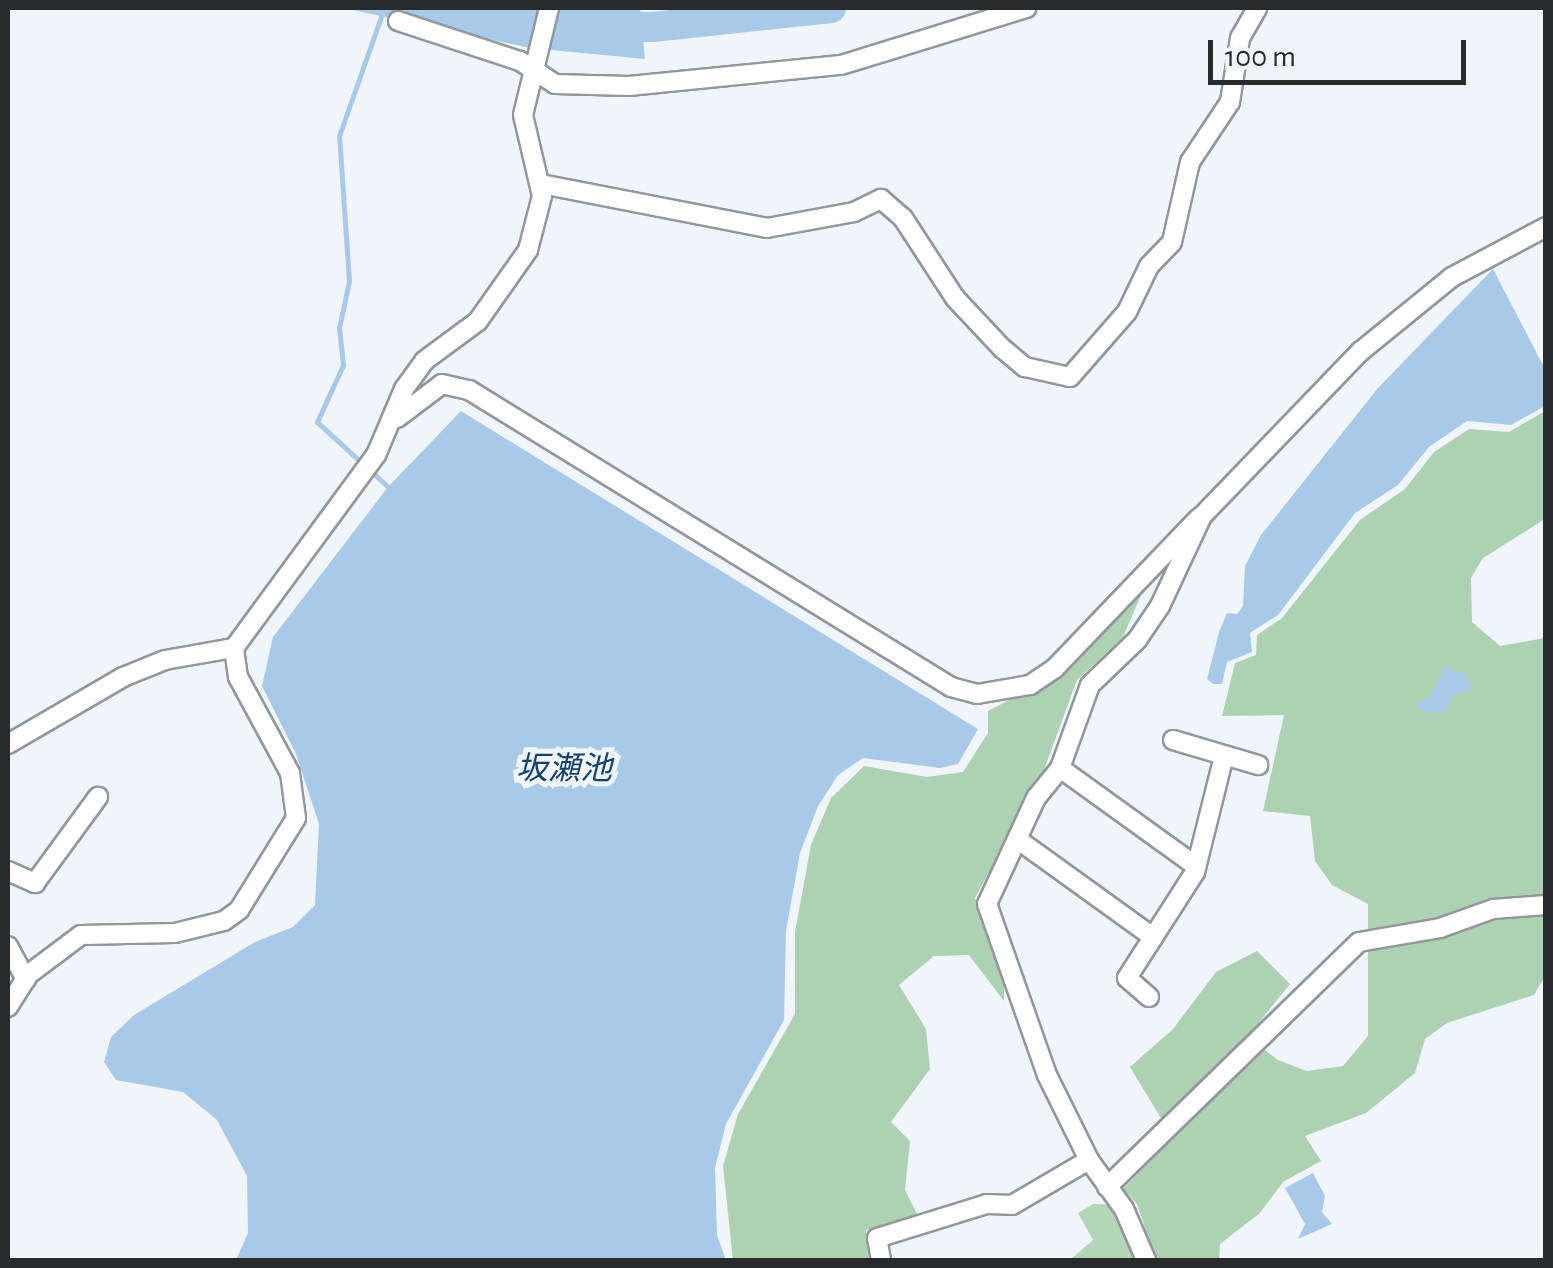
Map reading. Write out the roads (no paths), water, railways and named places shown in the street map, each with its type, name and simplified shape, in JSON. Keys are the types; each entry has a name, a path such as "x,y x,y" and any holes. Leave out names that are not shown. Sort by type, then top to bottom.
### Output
{"street":[{"path":"8,744 123,677 166,660 234,648 371,463 424,361 500,297 538,224 541,184 523,115 537,70 548,8"},
{"path":"398,21 520,61 556,84 629,86 841,65 1026,8"},
{"path":"541,184 767,228 854,212 881,198 1002,348 1025,368 1070,376 1127,312 1150,266 1172,242 1190,162 1230,102 1240,38 1257,8"},
{"path":"389,426 442,384 470,390 951,687 976,694 1030,684 1056,668 1361,352 1452,277 1546,227"},
{"path":"1146,1260 1046,1075 987,904 1017,839 1060,768 1090,685 1137,640 1160,606 1202,516"},
{"path":"8,1007 26,980 81,936 200,930 238,910 296,818 297,792 238,677 234,648"},
{"path":"1172,740 1258,765"},
{"path":"1149,997 1127,978 1196,866 1224,756"},
{"path":"1060,768 1196,866"},
{"path":"8,871 35,882 98,796"},
{"path":"1017,839 1153,937"},
{"path":"1108,1187 1359,942 1440,928 1493,909 1546,905"},
{"path":"8,946 26,980"},
{"path":"881,1260 877,1238 987,1204 1012,1205 1089,1160"}],"water":[{"path":"344,8 640,8 645,59 530,48"},
{"path":"1493,269 1545,369 1545,406 1511,425 1467,421 1429,447 1398,485 1355,513 1278,615 1250,633 1252,652 1227,662 1222,684 1213,684 1207,679 1219,632 1227,613 1237,614 1243,606 1245,566 1261,535 1378,388"},
{"name":"坂瀬池","path":"461,411 978,729 958,764 940,768 863,758 838,775 818,806 800,853 786,931 784,1020 726,1124 715,1168 717,1235 726,1260 236,1260 248,1233 247,1176 217,1120 183,1092 116,1080 104,1062 111,1037 134,1015 255,942 293,927 315,905 319,824 296,754 262,686 273,637 388,487"},
{"path":"1445,667 1466,674 1471,690 1455,694 1444,712 1424,713 1416,704 1430,697"},
{"path":"1313,1173 1325,1196 1322,1212 1332,1224 1298,1239 1305,1224 1285,1188"}],"waterway":[{"path":"363,464 317,422 343,365 339,328 349,281 339,136 384,8"},
{"path":"601,26 653,27 831,8"},
{"path":"372,472 388,487"}]}
